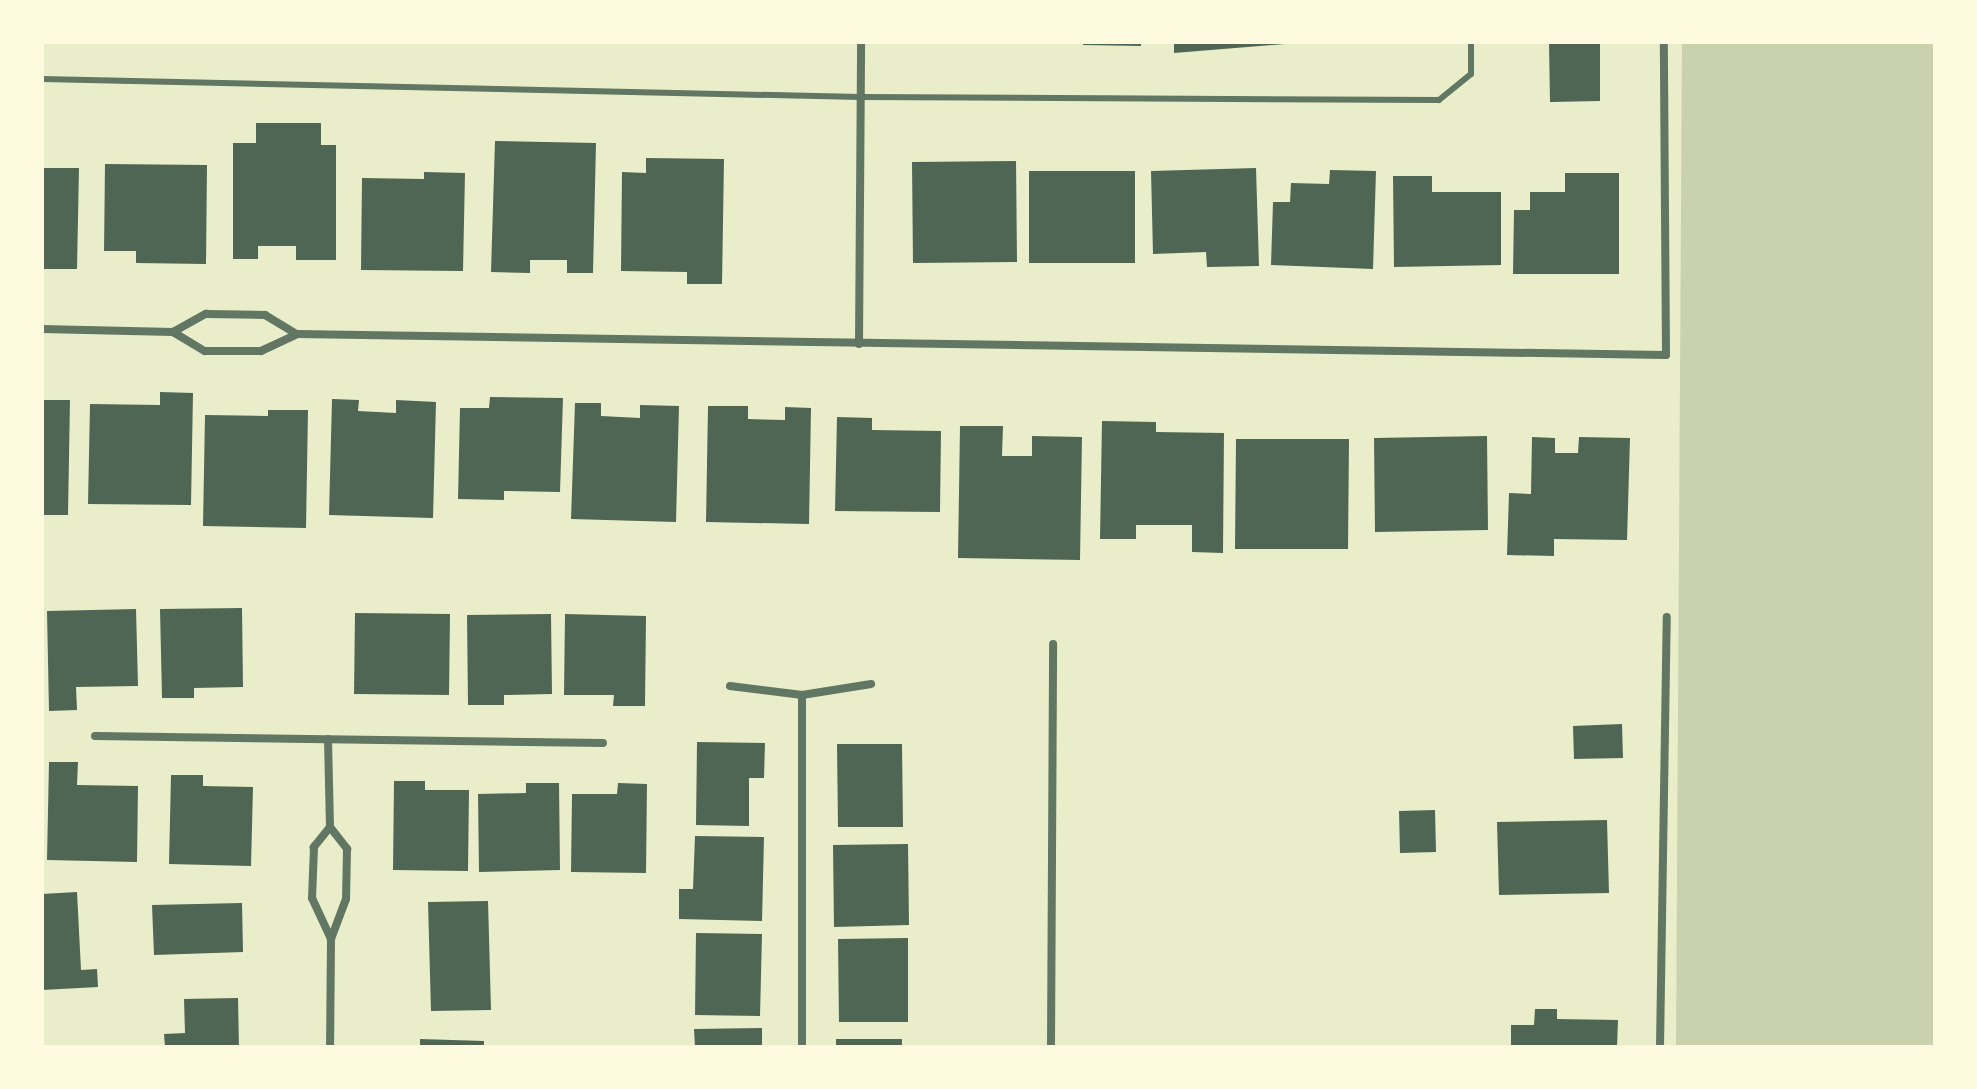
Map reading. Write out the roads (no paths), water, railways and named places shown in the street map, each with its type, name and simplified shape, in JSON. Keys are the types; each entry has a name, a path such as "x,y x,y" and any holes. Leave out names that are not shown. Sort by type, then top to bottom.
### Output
{"street":[{"path":"859,344 861,42"},
{"path":"42,329 173,332 205,351 261,351 297,334 1666,355 1664,42"},
{"path":"173,332 206,314 265,315 297,334"},
{"path":"1660,1047 1667,617"},
{"path":"1051,1047 1053,644"},
{"path":"730,686 802,695 871,684"},
{"path":"802,695 802,1047"},
{"path":"95,736 603,743"},
{"path":"328,739 330,827 347,849 346,899 331,939 330,1047"},
{"path":"330,827 314,847 312,898 331,939"}],"lane":[{"path":"42,79 860,97 1439,100 1471,74 1471,42"}]}
